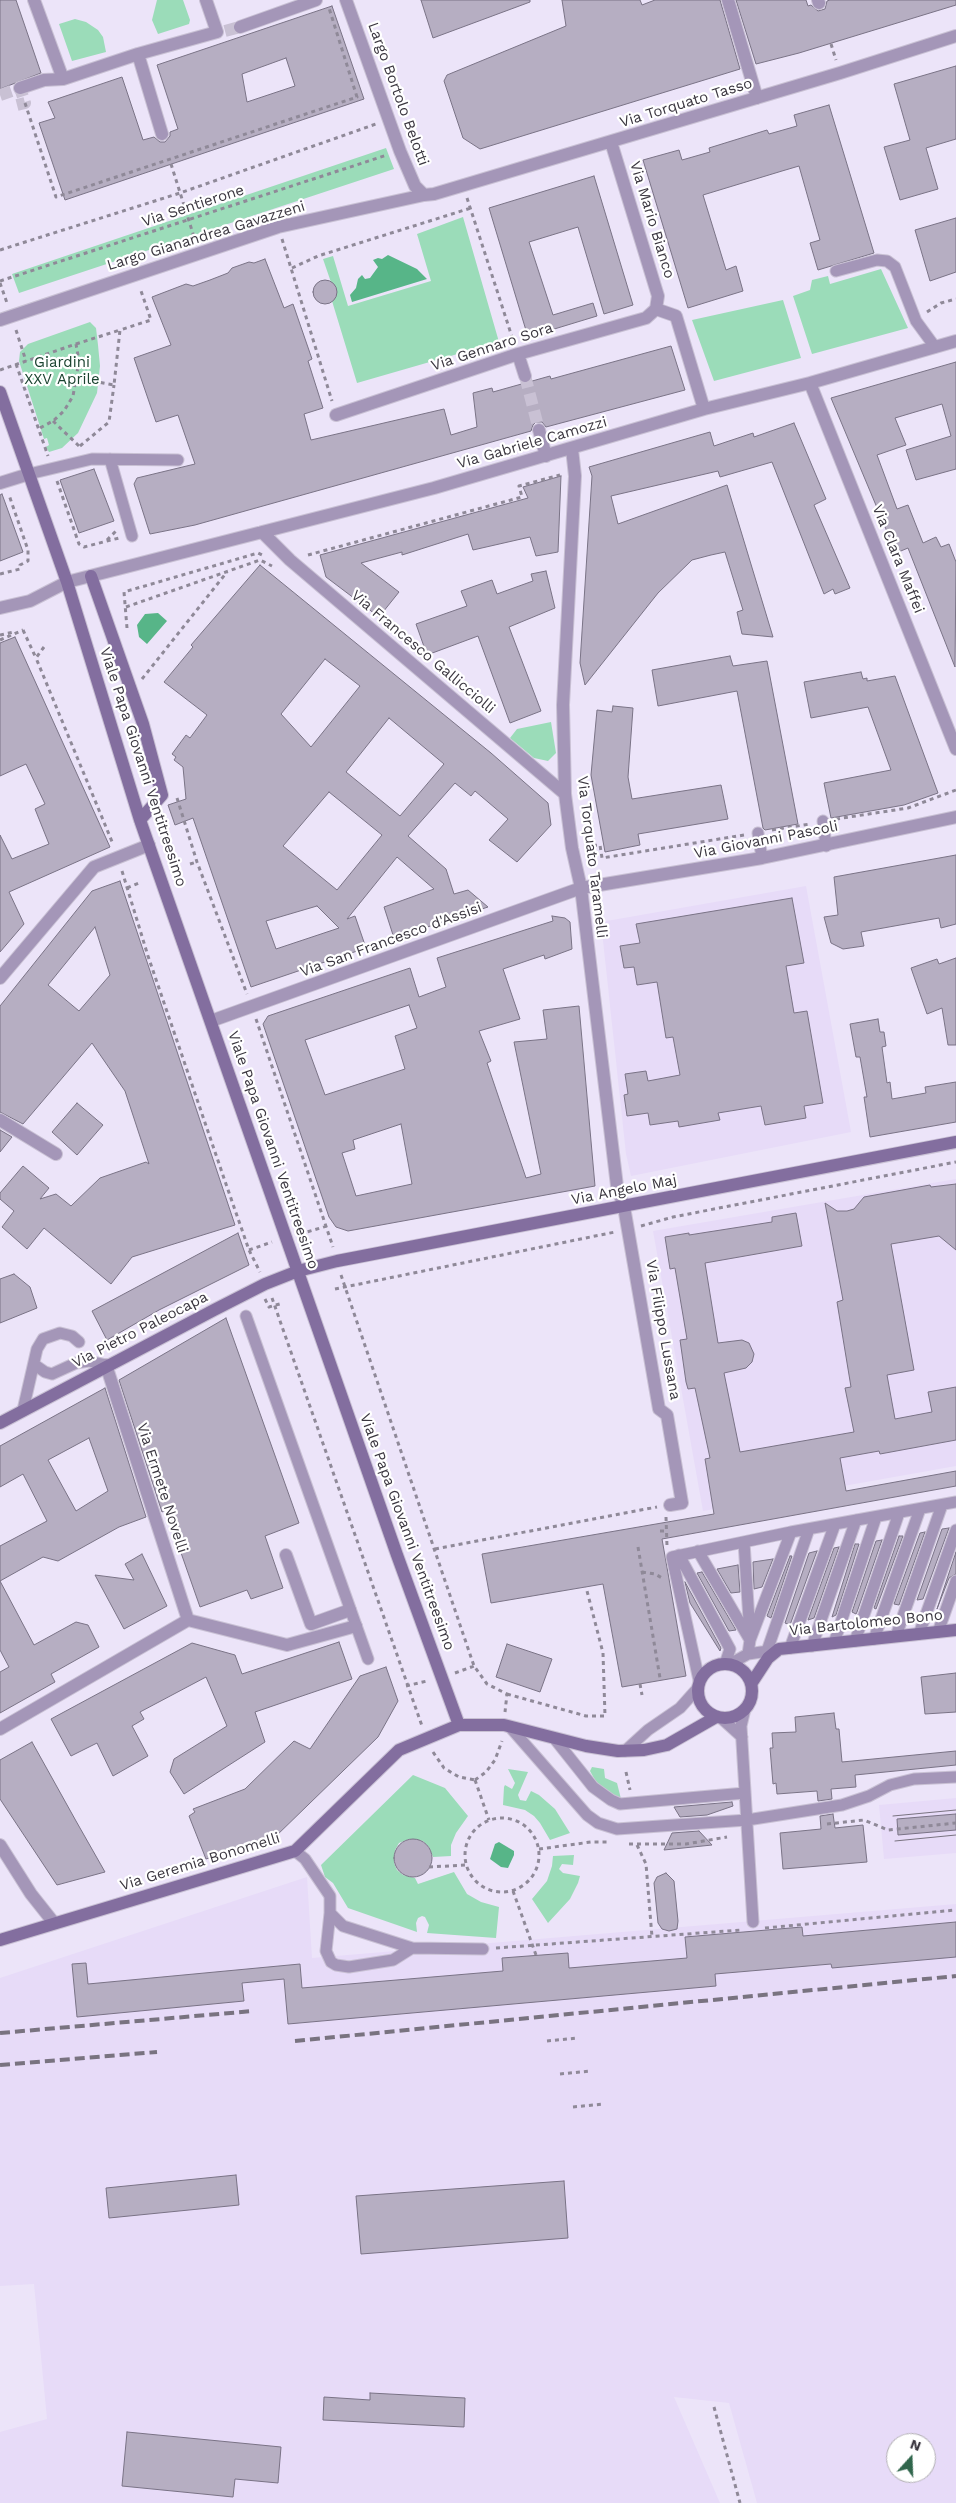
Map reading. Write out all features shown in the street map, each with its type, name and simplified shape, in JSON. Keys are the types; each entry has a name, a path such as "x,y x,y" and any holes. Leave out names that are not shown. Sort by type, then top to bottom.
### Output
{"main road":[{"path":"0,392 29,474"},
{"name":"Viale Papa Giovanni Ventitreesimo","path":"29,474 67,582 140,820 459,1725"},
{"path":"91,576 143,724 162,795 140,820"},
{"name":"Via Angelo Maj","path":"298,1271 337,1261 956,1142"},
{"name":"Via Pietro Paleocapa","path":"0,1423 106,1365 265,1284 298,1271"},
{"name":"Via Bartolomeo Bono","path":"751,1684 768,1658 779,1649 956,1630"},
{"path":"459,1725 507,1726 609,1751 644,1750 667,1745 718,1717 734,1716 745,1709 752,1696 751,1684 742,1670 727,1664 710,1668 698,1685 702,1706 718,1717"},
{"name":"Via Geremia Bonomelli","path":"0,1940 295,1851 399,1750 459,1725"}],"street":[{"path":"34,0 62,79"},
{"path":"20,88 44,80 62,79 138,54 221,32 206,0"},
{"path":"240,27 316,0"},
{"name":"Largo Bortolo Belotti","path":"346,0 415,186 424,194"},
{"path":"728,0 757,98"},
{"name":"Via Torquato Tasso","path":"424,194 434,194 611,142 956,36"},
{"path":"138,54 162,134"},
{"name":"Via Mario Bianco","path":"611,142 658,296 656,309"},
{"name":"Largo Gianandrea Gavazzeni","path":"0,320 278,227 424,194"},
{"path":"656,309 676,316 704,409"},
{"name":"Via Gennaro Sora","path":"336,415 518,354 646,318 656,309"},
{"name":"Via Gabriele Camozzi","path":"0,608 30,601 67,582 434,488 704,409 810,383 956,341"},
{"path":"518,354 525,376"},
{"name":"Via Clara Maffei","path":"810,383 956,749"},
{"path":"539,430 546,456"},
{"name":"Via Torquato Taramelli","path":"572,449 575,476 563,705 565,794 572,848 580,888 617,1186 624,1207"},
{"path":"2,483 29,474"},
{"name":"Via Francesco Gallicciolli","path":"262,532 290,560 565,794"},
{"name":"Via Giovanni Pascoli","path":"580,888 826,846 956,817"},
{"path":"0,978 94,868 149,844"},
{"name":"Via San Francesco d'Assisi","path":"211,1021 580,888"},
{"path":"0,1120 56,1154"},
{"name":"Via Filippo Lussana","path":"624,1207 659,1409 667,1415 682,1503 668,1510"},
{"name":"Via Ermete Novelli","path":"106,1365 188,1620"},
{"path":"286,1555 311,1624 350,1610"},
{"path":"0,1729 188,1620 287,1645 356,1626"},
{"path":"0,1845 31,1894 54,1923"}],"lane":[{"path":"836,271 877,260 887,261 895,267 918,324 935,347"},
{"path":"29,474 92,459 178,460"},
{"path":"110,459 132,536"},
{"path":"823,821 826,846"},
{"path":"758,833 762,858"},
{"path":"246,1316 368,1659"},
{"path":"23,1410 40,1343 48,1336 66,1334 79,1342"},
{"path":"35,1365 45,1372 52,1374 76,1363 89,1361 106,1365"},
{"path":"673,1554 698,1551 809,1528 956,1502"},
{"path":"896,1636 942,1505"},
{"path":"874,1639 920,1509"},
{"path":"855,1641 899,1513"},
{"path":"834,1643 876,1517"},
{"path":"812,1646 856,1520"},
{"path":"779,1649 835,1524"},
{"path":"779,1649 809,1528"},
{"path":"919,1634 956,1530"},
{"path":"750,1640 791,1532"},
{"path":"744,1542 750,1640 748,1654"},
{"path":"698,1551 750,1640"},
{"path":"673,1554 730,1648 727,1664"},
{"path":"625,1751 648,1730 680,1708 698,1685 673,1554"},
{"path":"938,1632 956,1581"},
{"name":"Via Bartolomeo Bono","path":"727,1664 748,1654 779,1649"},
{"path":"745,1709 742,1717 742,1737 753,1922"},
{"path":"718,1717 742,1737"},
{"path":"507,1726 587,1815 608,1827 636,1829 747,1820 842,1805 869,1796 890,1785 914,1779 956,1777"},
{"path":"554,1738 593,1787 616,1802 633,1804 745,1793"},
{"path":"295,1851 310,1865 330,1896 327,1958 336,1965 349,1967 393,1960 412,1948"},
{"path":"330,1913 343,1926 412,1948 483,1949"}],"path":[{"path":"25,103 56,197 357,97 328,7"},
{"path":"0,250 180,193 389,119"},
{"name":"Via Sentierone","path":"0,282 393,153"},
{"path":"171,164 199,252"},
{"path":"462,186 471,208 518,354"},
{"path":"292,268 335,250 471,208"},
{"path":"278,227 336,415"},
{"path":"0,370 151,320 135,274"},
{"path":"0,282 9,308"},
{"path":"918,324 924,314 941,303 956,299"},
{"path":"14,322 26,361"},
{"path":"80,447 109,422 120,330"},
{"path":"38,429 53,421 64,411 73,396 79,361 76,344"},
{"path":"16,364 79,544 84,547 106,540 121,526"},
{"path":"77,378 114,385"},
{"path":"53,421 92,459"},
{"path":"272,566 522,497 518,486 558,475 575,476"},
{"path":"0,574 20,569 20,565 28,561 28,550 2,483"},
{"path":"129,635 124,592 258,553 266,556"},
{"path":"125,607 260,560 279,572"},
{"path":"142,680 228,572"},
{"path":"0,635 23,630"},
{"path":"0,640 23,630"},
{"path":"23,630 118,858 148,956 249,1250 275,1305 406,1686 426,1738 436,1758 444,1768 459,1777 475,1780 486,1772 495,1760 502,1745 507,1726 507,1694"},
{"path":"36,658 44,647"},
{"path":"139,670 144,688"},
{"path":"176,795 196,862 252,1006 345,1288 474,1666 486,1684 507,1694 586,1716 605,1716 603,1653 586,1587"},
{"path":"190,864 196,862"},
{"path":"127,888 138,883"},
{"path":"335,1289 628,1230 673,1216 956,1162"},
{"path":"275,1305 283,1304"},
{"path":"435,1549 668,1510 665,1531 673,1554"},
{"path":"660,1531 665,1531"},
{"path":"638,1547 644,1596 660,1678"},
{"path":"642,1572 655,1574 662,1578 664,1584"},
{"path":"640,1684 642,1695"},
{"path":"626,1772 633,1800"},
{"path":"475,1780 489,1820"},
{"path":"501,1817 513,1819 524,1824 538,1844 540,1855 538,1867 532,1878 524,1886 513,1891 500,1893 488,1890 477,1883 469,1873 466,1865 465,1848 470,1836 478,1826 489,1820 501,1817"},
{"path":"881,1827 893,1830 956,1824"},
{"path":"637,1842 646,1864 652,1937"},
{"path":"429,1867 466,1865"},
{"path":"513,1891 536,1955"},
{"path":"483,1949 532,1945"},
{"path":"547,2041 578,2038"},
{"path":"560,2074 591,2072"},
{"path":"573,2107 604,2104"},
{"path":"714,2407 740,2503"}],"shaded area":[{"path":"388,255 417,269 427,279 352,302 350,295 356,288 358,279 362,275 365,279 370,278 378,267 373,260 382,259"},
{"path":"158,613 167,621 147,644 139,637 137,625 145,614"},
{"path":"806,886 851,1132 631,1176 626,1154 601,922"},
{"path":"956,1179 956,1466 703,1511 653,1231"},
{"path":"956,1798 956,1853 884,1859 879,1805"},
{"path":"499,1842 514,1851 508,1868 501,1867 490,1859 495,1844"},
{"path":"307,1877 312,1958 956,1904 956,2503 757,2503 729,2403 674,2397 720,2503 0,2503 0,2432 47,2419 34,2284 0,2286 0,1978"}],"green space":[{"path":"157,0 183,0 190,20 189,24 158,34 152,20"},
{"path":"75,19 86,22 98,30 103,37 106,52 72,61 59,24"},
{"path":"386,148 394,169 19,293 12,274"},
{"path":"463,217 499,342 357,383 332,301 335,294 323,259 333,256 348,306 431,281 417,234"},
{"path":"881,269 908,328 812,354 793,296 810,290 812,280 828,276 830,284"},
{"path":"783,300 801,358 714,381 692,320"},
{"name":"Giardini XXV Aprile","path":"90,322 96,328 98,345 100,366 97,393 78,433 62,448 49,452 46,447 49,445 47,438 44,439 19,361 20,352 28,344"},
{"path":"551,722 556,753 548,761 534,758 510,738 517,729"},
{"path":"592,1767 604,1769 605,1778 617,1783 621,1799 607,1794 590,1771"},
{"path":"508,1769 528,1772 518,1795 520,1800 526,1801 531,1791 539,1795 555,1809 570,1833 550,1840 534,1816 525,1810 503,1805 505,1785 512,1789 515,1783"},
{"path":"413,1775 445,1788 468,1816 456,1833 451,1845 451,1856 433,1857 429,1847 423,1841 409,1839 399,1843 395,1850 394,1863 397,1870 403,1875 415,1878 418,1884 454,1872 467,1894 481,1902 499,1907 496,1938 427,1933 429,1925 425,1917 422,1916 418,1918 416,1923 417,1932 348,1908 333,1883 325,1877 321,1865"},
{"path":"574,1855 573,1865 562,1864 559,1869 563,1873 580,1876 578,1883 570,1899 548,1923 532,1899 547,1881 553,1856"}],"building":[{"path":"0,0 16,0 41,73 0,89"},
{"path":"421,0 530,0 530,2 433,38"},
{"path":"562,0 640,0 642,5 655,0 720,0 740,69 480,149 463,138 444,81 447,75 566,26"},
{"path":"736,0 806,0 808,6 811,5 818,11 825,9 827,1 830,0 956,0 956,5 799,53 756,64"},
{"path":"332,6 364,99 65,200 39,123 55,118 48,102 122,77 143,140 154,137 160,142 165,142 170,136 170,132 178,129 157,65","holes":["286,58 295,86 247,102 242,74"]},
{"path":"956,66 956,139 926,148 938,189 900,200 884,147 910,140 894,84"},
{"path":"829,105 874,253 818,270 810,243 820,240 799,166 782,171 703,195 726,270 736,266 743,291 688,308 643,160 679,150 682,160 710,152 709,148 767,130 769,134 797,126 794,115"},
{"path":"594,176 633,305 604,314 578,227 529,242 553,315 593,303 597,316 528,337 489,208"},
{"path":"956,218 956,272 930,281 915,230"},
{"path":"265,259 284,308 293,304 312,359 308,361 323,408 304,414 311,440 444,409 451,435 477,427 473,393 492,388 493,392 550,376 551,379 671,346 685,390 546,427 542,422 536,422 531,431 195,525 150,534 134,484 137,478 195,464 178,415 156,422 134,358 171,345 152,297 186,284 193,286 228,273 232,268"},
{"path":"325,280 334,283 337,292 334,301 325,304 316,301 313,292 316,283"},
{"path":"956,362 956,469 916,480 906,450 951,436 942,404 895,418 906,445 877,455 897,509 908,505 923,543 936,537 941,547 949,544 956,562 955,667 908,548 896,553 831,398"},
{"path":"794,423 826,499 814,505 850,588 835,594 833,589 824,594 772,462 720,477 718,471 611,496 618,524 727,485 773,637 742,634 737,612 743,610 725,552 711,555 692,560 658,593 585,685 580,663 592,476 589,467 710,432 714,446 753,433 754,437"},
{"path":"94,469 114,521 79,533 60,480"},
{"path":"561,476 558,552 536,556 530,537 473,550 468,534 402,555 402,552 361,563 399,592 379,617 326,577 320,555 528,498 523,487"},
{"path":"2,494 23,552 0,561 0,495"},
{"path":"260,565 491,753 548,803 551,825 517,862 489,840 508,819 475,791 471,796 455,783 408,836 446,869 454,894 468,890 488,907 394,938 384,907 434,889 397,857 347,919 355,916 366,948 251,987 193,818 175,825 168,805 186,799 183,767 174,760 176,757 172,754 186,735 190,738 207,715 164,682 193,647 191,645","holes":["325,659 360,686 311,747 281,714","389,718 444,764 400,816 346,772","329,792 382,835 337,890 283,846","317,906 339,928 276,949 266,921"]},
{"path":"546,571 555,608 509,627 541,711 510,723 478,636 427,655 416,624 467,606 461,591 492,580 497,594 533,581 531,574"},
{"path":"15,637 110,847 9,892 24,924 0,952 0,835 12,859 49,844 35,809 45,804 26,764 0,776 0,643"},
{"path":"730,656 733,666 767,661 798,824 765,830 763,828 737,691 658,706 652,670"},
{"path":"861,672 863,679 867,678 867,681 895,676 938,793 904,805 831,818 824,783 891,770 868,707 811,718 804,682"},
{"path":"613,706 633,708 628,777 632,799 721,785 728,819 638,834 640,845 605,852 591,775 597,710 612,712"},
{"path":"956,855 956,924 941,928 939,918 861,932 864,946 843,949 831,943 824,917 838,915 834,877"},
{"path":"120,881 235,1225 132,1257 111,1284 44,1228 27,1249 2,1227 14,1211 0,1199 0,1193 23,1166 49,1188 40,1199 56,1194 71,1206 100,1178 146,1162 149,1164 125,1091 92,1043 23,1124 0,1112 0,1006 92,891","holes":["95,927 110,975 79,1011 48,985"]},
{"path":"792,898 804,963 786,966 794,1013 807,1011 823,1103 804,1106 806,1118 765,1125 761,1106 718,1113 720,1120 679,1127 678,1121 650,1125 648,1113 627,1116 624,1095 628,1094 625,1074 646,1071 648,1081 680,1075 673,1037 666,1038 657,982 637,985 634,967 624,968 620,946 640,943 636,924"},
{"path":"552,916 565,918 570,922 572,949 545,959 544,955 503,969 520,1019 479,1031 491,1061 487,1063 526,1178 541,1174 514,1042 547,1039 543,1010 579,1006 595,1186 348,1231 336,1227 329,1217 263,1024 268,1016 410,968 419,997 446,987 437,958 553,921","holes":["409,1005 417,1028 395,1036 405,1069 325,1095 305,1040","401,1124 412,1184 356,1196 342,1153 355,1149 353,1140"]},
{"path":"956,958 956,1045 948,1045 942,1008 927,1014 911,968 937,959 939,964"},
{"path":"878,1019 880,1032 884,1032 886,1046 882,1047 887,1083 890,1082 892,1099 926,1093 925,1087 956,1082 956,1122 870,1137 864,1097 867,1097 860,1057 856,1057 850,1024"},
{"path":"77,1103 103,1125 77,1155 52,1132"},
{"path":"0,1130 12,1137 0,1152"},
{"path":"956,1184 956,1250 939,1236 891,1244 914,1370 887,1375 895,1419 932,1412 928,1392 956,1387 956,1440 880,1454 879,1451 840,1458 846,1491 956,1471 956,1486 662,1539 686,1676 622,1687 603,1584 491,1603 482,1554 714,1514 705,1459 710,1458 695,1388 688,1389 686,1382 680,1340 687,1339 675,1268 670,1269 665,1237 772,1222 772,1217 796,1213 802,1246 705,1263 718,1343 742,1340 749,1343 754,1354 752,1362 746,1368 724,1373 740,1452 854,1432 845,1388 851,1387 837,1302 843,1300 825,1203 837,1211 847,1211 854,1209 864,1197 930,1185 931,1187"},
{"path":"238,1233 249,1265 159,1310 107,1340 92,1311"},
{"path":"14,1274 30,1287 37,1308 0,1323 0,1279"},
{"path":"226,1318 299,1523 265,1536 283,1588 251,1599 247,1590 200,1607 166,1510 162,1512 119,1380"},
{"path":"105,1388 146,1517 119,1527 58,1561 43,1557 0,1581 0,1546 47,1521 23,1474 0,1487 0,1446","holes":["89,1438 108,1491 76,1511 48,1460"]},
{"path":"949,1528 923,1599 917,1600 942,1529"},
{"path":"925,1532 899,1605 894,1604 920,1533"},
{"path":"899,1536 903,1536 876,1609 874,1608"},
{"path":"882,1540 856,1614 852,1612 876,1541"},
{"path":"855,1544 859,1544 836,1615 832,1617"},
{"path":"839,1547 814,1618 808,1620 834,1548"},
{"path":"817,1551 790,1625 785,1623 809,1553"},
{"path":"956,1552 956,1574 949,1578 937,1609"},
{"path":"142,1554 167,1606 124,1629 95,1575 134,1580 125,1564"},
{"path":"790,1556 792,1556 771,1618 767,1616"},
{"path":"773,1559 762,1587 754,1589 753,1562"},
{"path":"738,1565 740,1592 731,1593 717,1569"},
{"path":"702,1572 736,1630 729,1631 697,1573"},
{"path":"0,1581 34,1645 76,1622 88,1625 99,1647 51,1674 55,1682 0,1713 0,1672 9,1667 0,1650"},
{"path":"685,1582 721,1648 720,1651 690,1603"},
{"path":"339,1642 352,1679 255,1712 265,1742 184,1794 170,1772 174,1759 227,1726 206,1677 140,1712 144,1719 132,1726 148,1756 113,1776 97,1743 71,1756 51,1719 192,1643 235,1655 242,1674"},
{"path":"507,1644 552,1659 540,1692 496,1677"},
{"path":"386,1667 398,1701 378,1737 274,1838 206,1859 189,1816 195,1812 193,1809 245,1789 294,1741 310,1749 360,1676"},
{"path":"956,1673 956,1712 925,1714 921,1677"},
{"path":"834,1713 836,1729 839,1729 842,1762 956,1751 956,1765 855,1775 856,1787 831,1789 832,1799 818,1801 817,1791 777,1794 776,1783 773,1784 770,1748 773,1748 772,1733 796,1732 795,1717"},
{"path":"32,1742 105,1872 57,1885 0,1799 0,1760"},
{"path":"732,1802 733,1806 707,1815 680,1817 674,1807"},
{"path":"833,1814 835,1828 863,1825 867,1862 783,1869 780,1833 821,1829 820,1816"},
{"path":"956,1814 956,1830 898,1835 897,1819"},
{"path":"699,1831 712,1845 664,1850 672,1833"},
{"path":"413,1839 426,1845 432,1858 426,1871 413,1877 400,1871 394,1858 400,1845"},
{"path":"666,1873 674,1881 678,1921 677,1929 669,1931 662,1929 658,1923 654,1883 657,1877"},
{"path":"956,1922 956,1957 832,1968 831,1964 715,1974 716,1986 288,2024 284,1979 242,1983 244,2001 77,2017 72,1964 86,1963 88,1984 300,1964 302,1988 503,1971 502,1958 568,1953 569,1968 687,1958 685,1937 802,1927 803,1936"},
{"path":"236,2175 239,2205 109,2218 106,2188"},
{"path":"564,2181 568,2238 361,2254 356,2196"},
{"path":"370,2393 465,2398 464,2427 323,2420 324,2397 370,2400"},
{"path":"127,2432 281,2447 278,2483 235,2479 233,2497 122,2486"}],"tunnel":[{"path":"225,31 240,27"},
{"path":"0,95 20,88 25,103 17,105"},
{"path":"525,376 539,430"}],"tram line":[{"path":"893,1816 956,1810"},
{"path":"895,1841 956,1835"}],"railway":[{"path":"295,2041 956,1976"},
{"path":"0,2033 253,2011"},
{"path":"0,2065 157,2052"}]}
